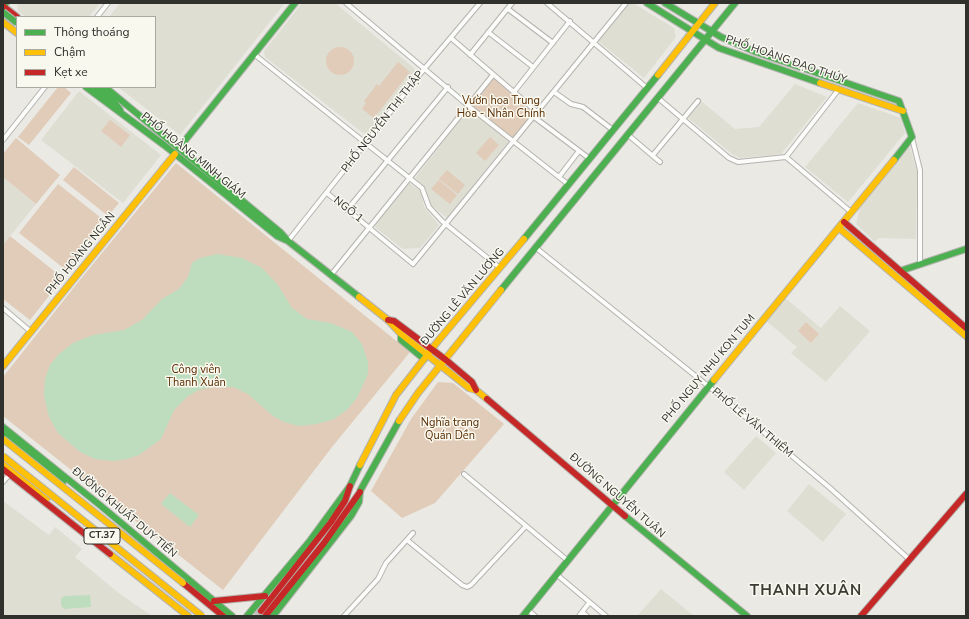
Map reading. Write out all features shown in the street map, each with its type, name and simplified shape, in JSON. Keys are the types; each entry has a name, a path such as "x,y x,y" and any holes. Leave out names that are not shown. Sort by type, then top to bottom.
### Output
{"main road":[{"path":"179,148 255,55 295,3"},
{"name":"PHỐ HOÀNG ĐẠO THÚY","path":"647,3 718,48 903,111"},
{"name":"PHỐ HOÀNG ĐẠO THÚY","path":"665,3 712,32 756,52 899,101 903,111"},
{"name":"ĐƯỜNG LÊ VĂN LƯƠNG","path":"249,613 265,596 309,542 350,486 388,407 432,349 569,185 715,3"},
{"path":"261,614 324,543 360,492 405,411 535,247 736,3"},
{"path":"4,7 16,16"},
{"path":"4,7 16,21"},
{"path":"3,22 15,32"},
{"path":"15,32 12,24 16,22"},
{"path":"753,61 756,52"},
{"path":"839,89 843,82"},
{"name":"PHỐ HOÀNG MINH GIÁM","path":"87,88 111,106 121,111 277,236 288,241"},
{"path":"97,88 115,103 121,111"},
{"name":"PHỐ HOÀNG MINH GIÁM","path":"107,88 280,232 288,241 388,320 401,334 421,350 426,357"},
{"path":"115,103 125,104"},
{"path":"903,111 912,137"},
{"name":"PHỐ NGỤY NHƯ KON TUM","path":"523,616 708,386 844,222 912,137"},
{"name":"PHỐ HOÀNG NGÂN","path":"3,366 175,154"},
{"path":"844,222 900,271 966,336"},
{"path":"839,228 947,316 966,328"},
{"path":"900,271 966,248"},
{"name":"PHỐ HOÀNG MINH GIÁM","path":"388,320 394,320 432,349"},
{"path":"401,334 401,340 426,357"},
{"path":"421,350 426,344"},
{"name":"ĐƯỜNG NGUYỄN TUÂN","path":"432,349 472,382 476,390 612,505 747,616"},
{"name":"ĐƯỜNG NGUYỄN TUÂN","path":"426,357 441,366 469,388 476,390"},
{"path":"450,373 454,367"},
{"name":"ĐƯỜNG KHUẤT DUY TIẾN","path":"3,427 134,533 232,616"},
{"path":"3,433 127,533 183,583"},
{"name":"CT.37","path":"3,439 223,616"},
{"name":"CT.37","path":"3,456 202,616"},
{"path":"3,462 138,571 199,616"},
{"path":"3,470 188,616"},
{"path":"261,614 327,527 345,501 350,486"},
{"path":"274,615 345,526 359,502 360,492"},
{"path":"861,616 966,494"},
{"path":"145,581 162,558"},
{"path":"214,601 265,596"},
{"path":"249,613 261,614"}],"street":[{"path":"98,16 108,3"},
{"path":"346,3 448,87 467,105 569,185"},
{"name":"PHỐ NGUYỄN THỊ THẬP","path":"288,241 425,68 480,3"},
{"path":"470,55 512,3"},
{"path":"547,3 570,21 647,89"},
{"path":"446,224 626,3"},
{"path":"508,9 553,43"},
{"path":"514,92 570,21"},
{"path":"488,32 533,67"},
{"path":"451,38 538,112"},
{"path":"255,55 409,177 424,190 428,207 446,224 501,268"},
{"path":"331,275 467,105 493,75"},
{"path":"347,210 448,87"},
{"path":"3,140 43,88"},
{"path":"658,98 730,158 738,162 786,157 839,89"},
{"path":"554,92 571,104 583,107 613,131"},
{"path":"653,155 698,100"},
{"path":"534,117 590,159"},
{"path":"627,134 660,162"},
{"path":"912,137 920,170 920,264"},
{"path":"558,177 579,151"},
{"path":"786,157 851,212"},
{"name":"NGÕ 1","path":"327,193 413,264 446,224"},
{"name":"PHỐ LÊ VĂN THIÊM","path":"535,247 708,386 830,488 910,560"},
{"path":"3,308 30,331"},
{"path":"464,474 567,560"},
{"path":"3,482 9,475"},
{"path":"407,540 462,585 467,587 471,585 526,526"},
{"path":"344,616 378,579 386,563 413,533"},
{"path":"556,574 606,616"},
{"path":"579,616 589,603"},
{"path":"528,610 535,616"},
{"path":"582,612 587,616"}],"shaded area":[{"path":"19,3 100,3 90,16 25,16 18,11 17,5"},
{"path":"120,3 285,3 180,135 119,88 156,88 156,16 110,16"},
{"path":"302,3 335,3 414,68 415,72 368,133 363,133 265,57 264,51"},
{"path":"628,3 633,3 674,28 676,37 644,78 598,41"},
{"path":"795,84 827,97 781,154 740,158 732,154 687,117 701,101 735,129 759,127"},
{"path":"79,91 161,155 123,203 41,140"},
{"path":"858,103 901,118 905,133 848,202 805,167"},
{"path":"470,107 509,141 447,218 431,205 423,185 415,178"},
{"path":"910,147 917,171 916,239 878,238 875,242 856,224 860,207"},
{"path":"3,177 36,204 3,245"},
{"path":"409,183 421,191 424,207 439,225 420,248 403,249 376,228 375,225"},
{"path":"217,254 242,258 262,268 278,285 292,308 307,319 331,323 352,332 362,344 368,362 368,374 357,398 347,410 334,419 317,424 298,426 284,422 273,416 248,394 233,387 213,387 199,390 187,397 174,410 161,439 139,455 113,461 95,459 80,452 58,433 49,417 44,396 45,379 50,365 59,354 73,343 93,335 124,330 142,320 162,299 179,289 188,277 192,263 200,258"},
{"path":"784,297 821,328 840,306 870,331 826,382 791,353 797,347 765,320"},
{"path":"756,436 776,453 744,490 724,472"},
{"path":"809,484 846,514 823,542 787,511"},
{"path":"170,493 199,515 190,527 161,504"},
{"path":"3,501 49,535 55,527 82,549 75,557 120,594 152,616 3,616"},
{"path":"661,589 694,616 637,616"},
{"path":"90,595 91,607 64,609 61,606 61,599 64,596"}],"green space":[{"path":"340,47 350,51 354,61 350,71 340,75 330,71 326,61 330,51"},
{"path":"398,62 410,72 374,118 362,109 366,103 364,101 377,84 379,86"},
{"name":"Vườn hoa Trung Hòa - Nhân Chính","path":"493,75 537,112 513,142 467,105"},
{"path":"57,88 65,88 71,93 29,145 18,137"},
{"path":"110,120 130,135 121,147 101,131"},
{"path":"490,137 499,145 485,161 476,153"},
{"path":"16,138 60,175 36,204 3,177 3,154"},
{"name":"Công viên Thanh Xuân","path":"176,163 410,352 332,447 223,590 3,416 3,377 79,281"},
{"path":"74,167 119,203 108,216 63,180"},
{"path":"447,170 465,185 458,194 439,179"},
{"path":"439,180 457,195 450,204 431,189"},
{"path":"58,184 105,221 66,270 19,233"},
{"path":"10,236 63,278 30,320 3,299 3,245"},
{"path":"806,322 819,334 811,343 798,331"},
{"name":"Nghĩa trang Quán Dền","path":"438,382 453,383 504,424 435,503 402,518 371,491 411,419"}],"tunnel":[{"path":"256,616 261,611"}],"traffic: fast":[{"path":"3,7 6,3"},
{"path":"179,148 295,3"},
{"path":"647,3 719,48 820,83"},
{"path":"665,3 721,37 756,52 899,101 912,137 894,160"},
{"path":"501,290 735,3"},
{"path":"3,12 16,22"},
{"path":"524,239 658,75"},
{"path":"87,88 164,145 277,236 286,240"},
{"path":"97,88 115,103 120,110"},
{"path":"106,88 280,232 288,241 359,297"},
{"path":"900,271 966,249"},
{"path":"401,334 401,340 424,359"},
{"path":"523,616 714,380"},
{"path":"273,616 351,516 359,502 360,491 399,421"},
{"path":"3,427 101,506 232,616"},
{"path":"3,433 63,482"},
{"path":"247,616 309,542 350,486 360,465"},
{"path":"625,516 747,616"}],"traffic: slow":[{"path":"658,75 715,3"},
{"path":"3,22 16,32"},
{"path":"820,83 903,111"},
{"path":"3,366 175,154"},
{"path":"714,380 894,160"},
{"path":"839,228 966,336"},
{"path":"360,465 396,395 438,341 524,239"},
{"path":"399,421 418,393 501,290"},
{"path":"359,297 388,320 401,334 469,388 476,390 487,399"},
{"path":"3,439 183,583"},
{"path":"3,456 202,616"},
{"path":"3,462 47,498"},
{"path":"110,554 188,616"}],"traffic: jam":[{"path":"3,6 16,16"},
{"path":"844,222 966,328"},
{"path":"388,320 394,321 446,360 472,382 476,390"},
{"path":"487,399 625,516"},
{"path":"3,469 110,554"},
{"path":"261,611 331,522 345,501 350,486"},
{"path":"266,615 324,543 360,492"},
{"path":"861,616 966,494"},
{"path":"183,583 223,616"},
{"path":"214,601 265,596"}],"district":[{"name":"THANH XUÂN","path":"806,591"}]}
